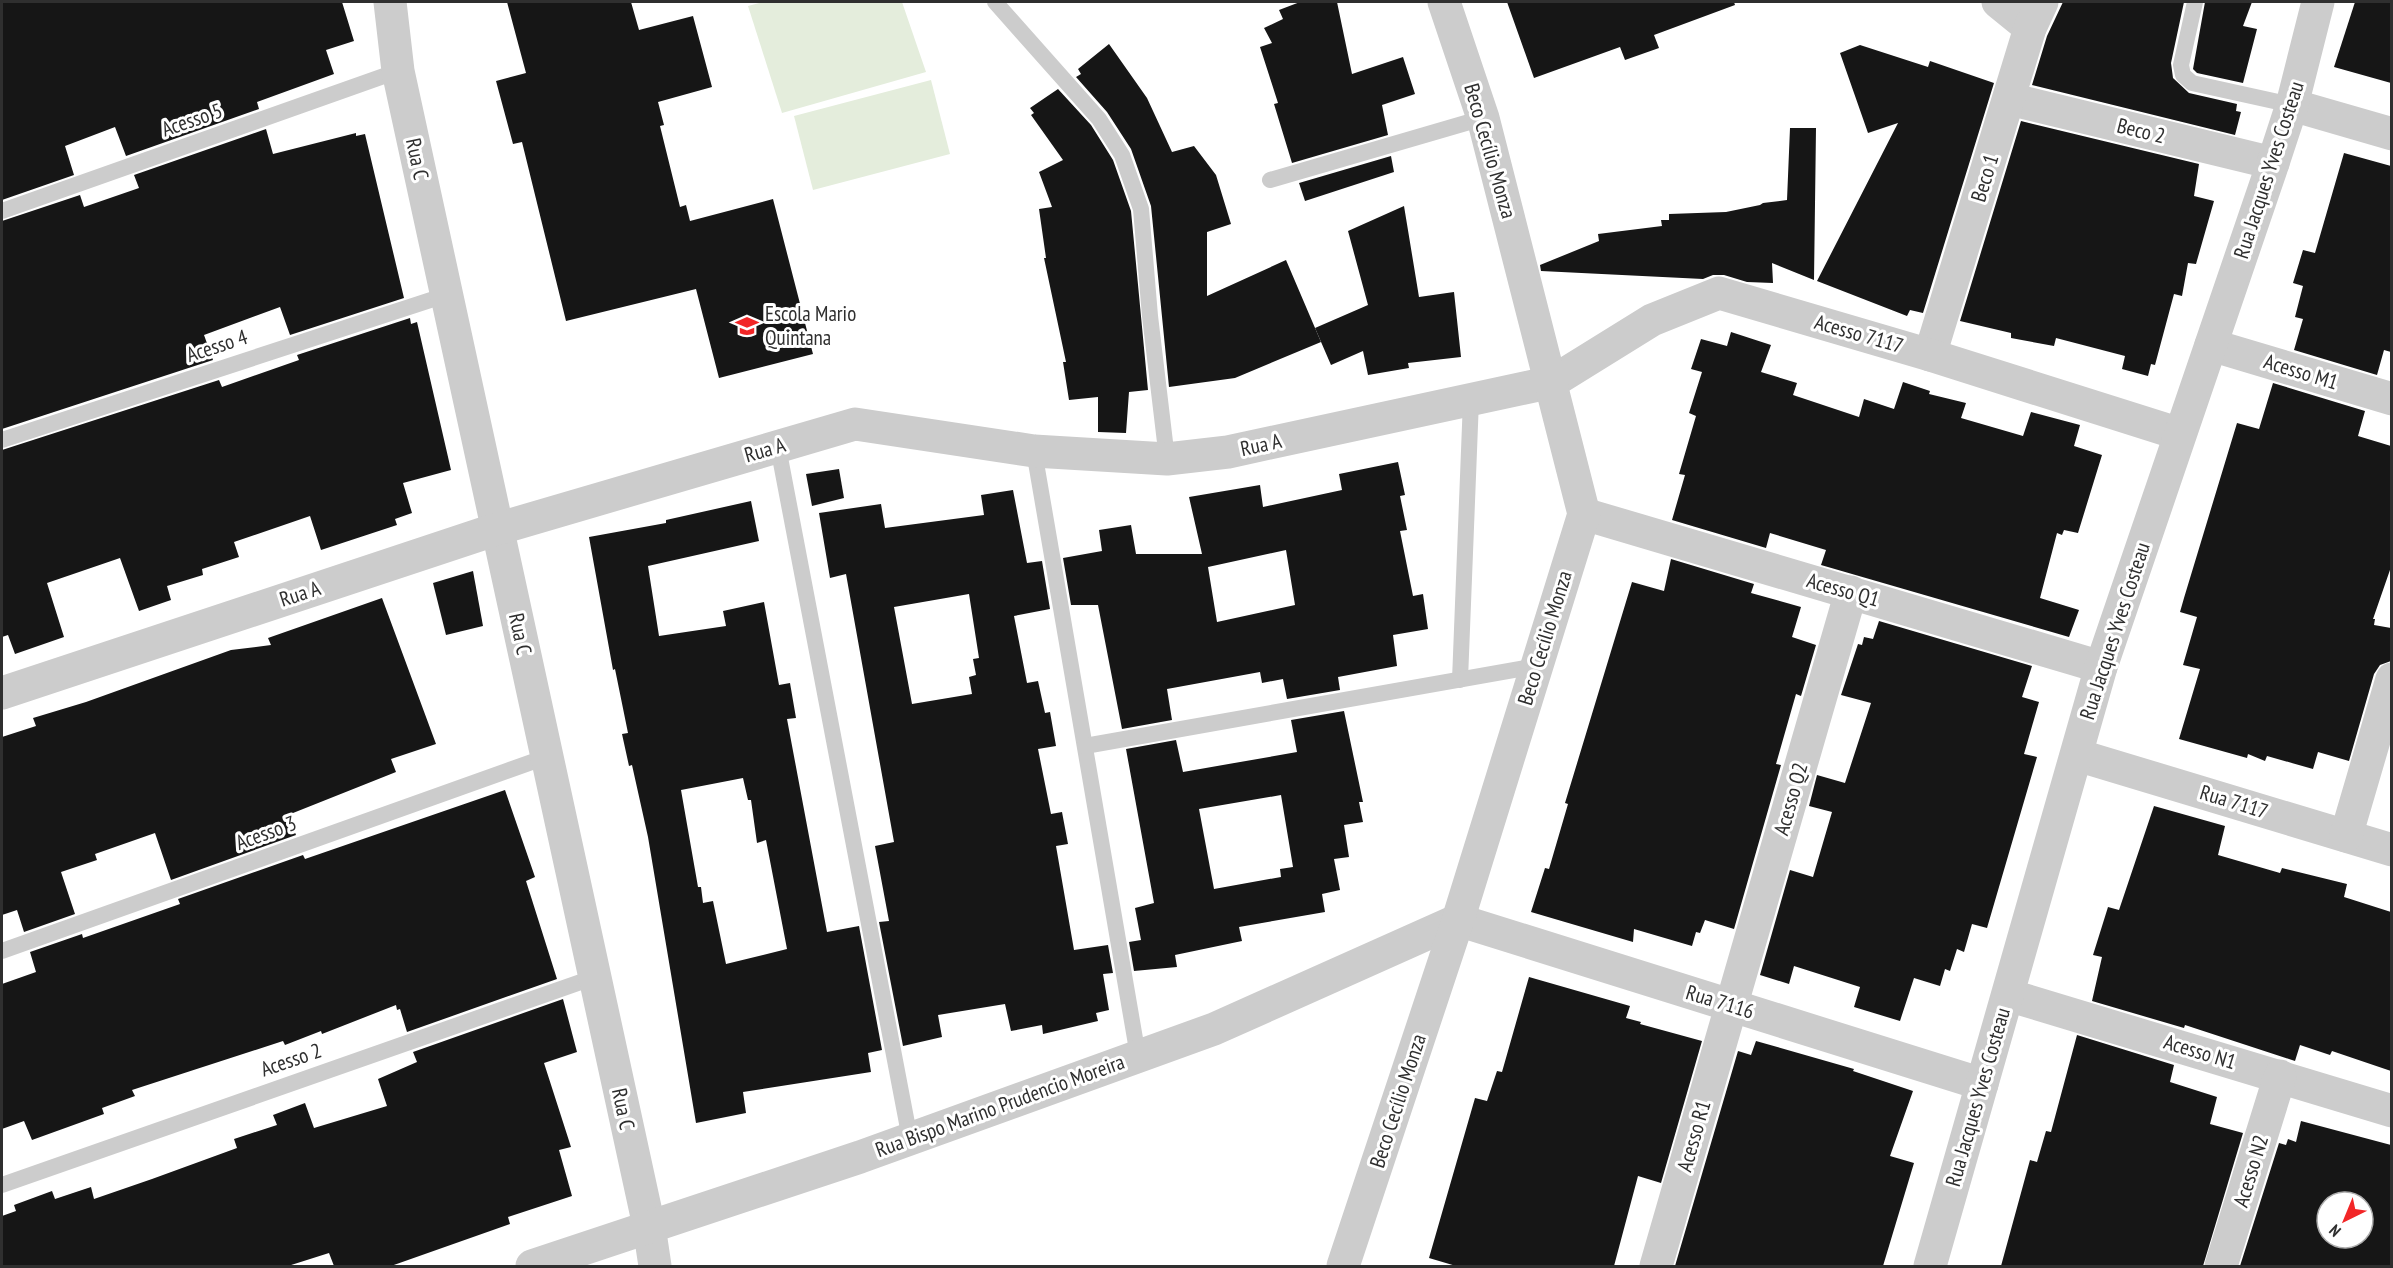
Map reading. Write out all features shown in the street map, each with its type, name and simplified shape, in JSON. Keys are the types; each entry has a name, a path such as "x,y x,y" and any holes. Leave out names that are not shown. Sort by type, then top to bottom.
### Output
{"street":[{"name":"Rua C","path":"390,2 398,71 649,1226 655,1266"},
{"name":"Beco Cecílio Monza","path":"1342,1266 1458,921 1584,514 1483,118 1444,2"},
{"path":"1998,2 2036,15"},
{"name":"Rua Jacques Yves Costeau","path":"1930,1266 2101,667 2292,105 2318,2"},
{"name":"Beco 1","path":"1930,355 2036,15"},
{"name":"Beco 2","path":"2009,99 2273,163"},
{"path":"2292,105 2391,134"},
{"name":"Acesso 7117","path":"1552,382 1652,320 1719,293 1930,355 2180,434"},
{"name":"Acesso M1","path":"2211,345 2391,399"},
{"name":"Rua A","path":"2,693 496,529 855,424 1034,452 1167,459 1228,452 1552,382"},
{"name":"Acesso Q1","path":"1584,514 2101,667"},
{"name":"Acesso Q2","path":"1731,1006 1851,592"},
{"path":"2346,836 2391,679"},
{"name":"Rua 7117","path":"2077,755 2391,850"},
{"name":"Rua Bispo Marino Prudencio Moreira","path":"532,1266 910,1139 1214,1029 1458,921"},
{"name":"Rua 7116","path":"1458,921 1982,1084"},
{"name":"Acesso N1","path":"2007,995 2391,1111"},
{"name":"Acesso R1","path":"1656,1266 1731,1006"},
{"name":"Acesso N2","path":"2222,1266 2280,1076"}],"lane":[{"path":"1001,2 1099,119 1122,155 1141,209 1150,316 1167,459"},
{"path":"2195,2 2181,65 2183,75 2192,83 2292,105"},
{"name":"Acesso 5","path":"2,211 398,71"},
{"path":"1270,180 1483,118"},
{"name":"Acesso 4","path":"2,440 446,295"},
{"path":"1460,680 1471,400"},
{"path":"778,447 910,1139"},
{"path":"1034,452 1138,1056"},
{"path":"1085,746 1536,666"},
{"name":"Acesso 3","path":"2,951 546,757"},
{"name":"Acesso 2","path":"2,1185 595,977"}],"green space":[{"path":"763,2 902,2 926,72 782,113 748,6"},
{"path":"931,80 950,154 813,190 794,116"}],"building":[{"path":"2,2 342,2 354,41 326,50 334,74 257,102 259,109 126,156 115,127 65,146 74,175 2,200"},
{"path":"507,2 631,2 639,30 693,16 712,87 658,102 664,125 660,126 680,207 686,205 690,221 773,199 813,354 719,378 696,289 566,321 522,142 513,144 496,81 526,73"},
{"path":"1300,2 1337,2 1352,74 1403,57 1415,94 1382,105 1388,135 1292,163 1274,104 1278,103 1260,47 1272,43 1264,28 1283,19 1279,10"},
{"path":"1507,2 1734,2 1735,5 1654,35 1659,48 1625,60 1620,47 1534,78"},
{"path":"2063,2 2184,2 2171,63 2173,78 2189,93 2237,104 2236,111 2241,112 2235,135 2032,85 2047,36"},
{"path":"2205,2 2252,2 2243,26 2257,29 2243,83 2197,73 2193,69"},
{"path":"2355,2 2391,2 2391,83 2334,67"},
{"path":"1109,44 1147,98 1172,152 1194,146 1216,175 1231,224 1207,232 1207,296 1286,260 1321,342 1235,378 1169,387 1151,206 1131,149 1107,112 1076,77 1081,74 1078,69"},
{"path":"1860,45 1928,67 1930,61 1994,83 1923,313 1910,310 1907,316 1817,281 1898,123 1868,133 1840,53"},
{"path":"1058,89 1091,125 1113,160 1131,211 1148,390 1129,392 1126,433 1098,432 1098,397 1069,400 1063,362 1066,362 1044,258 1046,258 1039,209 1052,207 1039,172 1063,160 1031,115 1034,113 1030,108"},
{"path":"2021,121 2199,164 2194,196 2214,201 2196,264 2188,263 2182,296 2174,294 2155,365 2151,364 2148,376 2122,369 2125,356 2056,338 2054,346 2011,338 2011,333 1960,321"},
{"path":"1790,128 1816,128 1814,280 1772,263 1773,283 1747,282 1724,275 1713,275 1703,279 1541,271 1540,265 1599,241 1598,234 1662,226 1661,220 1669,220 1669,214 1726,212 1787,200"},
{"path":"266,129 273,154 356,133 356,136 365,134 404,298 290,335 280,307 204,335 213,360 2,429 2,221 80,195 84,207 139,188 134,175"},
{"path":"2344,153 2391,166 2391,352 2384,350 2377,375 2294,350 2303,319 2295,317 2303,286 2293,283 2303,250 2315,253"},
{"path":"1391,156 1394,172 1305,201 1299,183"},
{"path":"1404,206 1419,297 1454,292 1461,357 1408,363 1409,368 1368,375 1363,351 1331,365 1315,328 1368,305 1348,231"},
{"path":"410,318 411,324 417,322 451,470 403,483 412,513 395,519 397,525 321,550 310,516 234,542 239,557 202,569 203,575 167,586 171,600 139,611 120,558 47,583 64,637 15,654 8,635 2,637 2,450 219,380 222,387 299,360 297,355"},
{"path":"1731,332 1771,345 1761,372 1797,383 1793,395 1859,417 1864,399 1894,409 1903,382 1930,391 1929,394 1966,403 1961,418 2023,436 2031,412 2080,425 2074,446 2102,455 2078,533 2064,530 2062,535 2057,533 2040,598 2079,610 2069,637 1821,565 1826,550 1770,533 1766,548 1672,520 1685,475 1679,474 1696,416 1689,413 1702,372 1691,369 1701,339 1727,346"},
{"path":"2273,383 2365,411 2358,436 2391,446 2391,567 2373,619 2375,619 2374,625 2391,628 2391,661 2380,665 2374,674 2349,761 2318,752 2313,769 2267,756 2265,761 2248,754 2247,758 2179,739 2200,669 2183,665 2197,617 2180,612 2237,423 2259,429"},
{"path":"1398,462 1405,495 1400,496 1407,530 1400,531 1413,596 1423,594 1428,629 1393,635 1397,666 1338,677 1340,690 1287,699 1283,679 1262,683 1260,672 1167,689 1172,720 1122,729 1098,605 1071,605 1063,558 1102,551 1099,530 1131,525 1136,554 1202,554 1189,497 1260,485 1263,507 1342,490 1339,474","holes":["1286,550 1295,605 1217,622 1208,567"]},
{"path":"839,469 844,498 812,506 806,474"},
{"path":"1013,490 1027,563 1042,561 1050,609 1014,616 1027,683 1038,681 1045,713 1050,712 1056,746 1038,749 1051,814 1062,812 1068,844 1056,846 1074,950 1108,945 1113,973 1103,974 1109,1010 1096,1013 1098,1021 1043,1034 1042,1025 1011,1031 1005,1004 938,1015 942,1037 903,1046 879,922 889,921 875,846 894,842 846,574 830,578 819,513 881,504 885,528 984,515 981,495","holes":["969,594 979,658 973,659 976,675 969,677 972,694 912,704 894,607"]},
{"path":"751,501 759,541 648,566 659,636 726,626 723,611 764,602 779,685 790,683 796,718 787,719 827,932 859,926 882,1050 868,1053 871,1072 743,1092 746,1113 696,1123 648,837 632,765 629,766 622,734 628,733 615,669 613,670 589,537 666,523 666,520","holes":["743,778 748,800 751,800 757,843 766,840 787,949 726,964 713,901 703,903 701,887 698,887 681,790"]},
{"path":"1671,559 1754,584 1751,593 1801,607 1792,637 1816,645 1801,696 1796,694 1776,764 1781,765 1734,929 1705,920 1700,933 1696,932 1692,946 1634,929 1633,942 1531,912 1545,868 1549,869 1568,804 1565,803 1632,582 1664,591"},
{"path":"473,571 483,626 446,635 433,583"},
{"path":"382,598 436,744 391,759 396,772 288,815 296,835 171,880 155,833 95,854 97,860 61,872 75,914 24,932 17,910 2,915 2,737 36,726 33,718 86,702 231,650 271,645 268,638"},
{"path":"1879,621 2032,666 2022,697 2039,702 2024,754 2037,757 1987,928 1972,924 1964,952 1957,949 1950,971 1945,969 1940,986 1914,978 1900,1021 1854,1007 1860,987 1794,966 1789,984 1760,975 1790,870 1813,877 1832,812 1809,806 1817,775 1845,783 1871,703 1841,695 1858,644 1862,645 1864,637 1873,639"},
{"path":"1344,711 1363,802 1359,802 1363,822 1344,825 1349,857 1334,859 1340,890 1322,894 1325,912 1239,927 1242,941 1175,955 1177,967 1134,971 1129,942 1141,940 1135,908 1154,903 1126,749 1176,740 1183,772 1297,752 1291,720","holes":["1281,795 1293,867 1280,869 1281,877 1214,889 1199,809"]},
{"path":"505,790 535,877 526,881 557,979 407,1032 400,1009 397,1010 396,1005 322,1034 321,1031 285,1045 283,1041 132,1090 135,1096 102,1108 104,1114 32,1140 24,1121 2,1129 2,984 36,972 30,952 82,934 83,938 180,904 178,899 303,855 305,859"},
{"path":"2154,806 2225,826 2218,855 2280,873 2282,868 2347,884 2344,897 2391,912 2391,1071 2332,1051 2330,1055 2300,1045 2295,1061 2185,1025 2184,1028 2092,1001 2102,957 2093,955 2108,907 2119,910"},
{"path":"1529,977 1630,1006 1626,1018 1702,1041 1661,1183 1638,1176 1614,1266 1456,1266 1429,1258 1475,1098 1487,1101 1497,1071 1502,1072"},
{"path":"563,999 577,1052 544,1063 571,1147 559,1150 572,1196 508,1217 510,1224 391,1266 334,1266 329,1253 288,1266 2,1266 2,1216 16,1211 14,1205 52,1191 55,1199 91,1187 94,1199 152,1179 237,1148 234,1139 277,1125 273,1115 305,1103 314,1128 387,1106 378,1079 417,1062 413,1052"},
{"path":"2077,1035 2174,1065 2170,1082 2217,1097 2210,1124 2243,1133 2203,1266 2001,1266 2030,1160 2037,1162 2046,1131 2051,1132"},
{"path":"1756,1041 1854,1069 1853,1071 1913,1091 1890,1156 1914,1163 1883,1266 1675,1266 1738,1051 1751,1055"},
{"path":"2301,1121 2391,1145 2391,1266 2240,1266 2279,1143 2286,1145 2288,1139 2296,1142"}],"place":[{"name":"Escola Mario Quintana","path":"747,326"}]}
